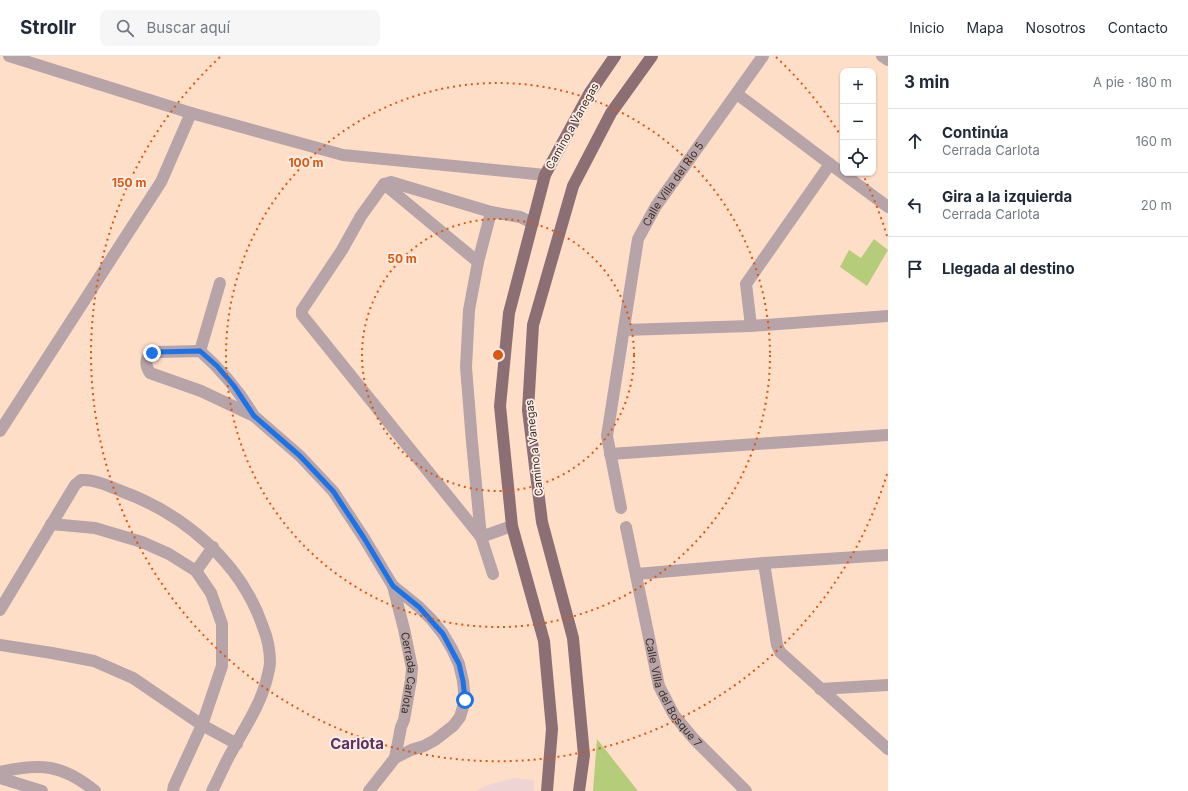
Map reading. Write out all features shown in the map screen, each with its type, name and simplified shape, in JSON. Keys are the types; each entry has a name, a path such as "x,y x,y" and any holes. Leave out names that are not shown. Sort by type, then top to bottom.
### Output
{"main road":[{"name":"Camino a Vanegas","path":"547,791 552,729 544,641 512,526 500,406 509,313 545,175 589,94 615,56"},
{"name":"Camino a Vanegas","path":"579,791 584,755 572,638 542,522 528,410 533,325 573,186 611,113 652,56"}],"street":[{"path":"9,56 191,113 343,155 545,175"},
{"name":"Calle Villa del Río 5","path":"621,508 607,436 638,239 656,206 738,94 763,56"},
{"path":"882,56 888,60"},
{"path":"738,94 888,206"},
{"path":"0,431 161,182 191,113"},
{"path":"751,326 746,284 830,164"},
{"path":"481,537 302,316 302,310 342,250 361,216 384,184 391,182 491,212 520,217 532,223"},
{"path":"384,184 478,262"},
{"path":"491,212 478,262 468,310 466,367 481,537 493,574"},
{"path":"200,351 220,283"},
{"path":"624,330 751,326 888,316"},
{"name":"Cerrada Carlota","path":"254,416 201,391 150,373 147,368 147,359 152,353 156,352 200,351 217,366 234,386 254,416 300,456 333,491 364,538 393,586 412,668 404,720 401,727 395,758"},
{"path":"610,454 888,435"},
{"path":"0,610 75,485 81,480 102,484 144,499 181,522 213,547 247,591 258,613 266,637 270,662 265,687 260,700 212,791"},
{"path":"51,524 95,528 142,542 169,554 196,571 211,593 222,624 222,666 202,726 173,791"},
{"path":"481,537 512,526"},
{"name":"Calle Villa del Bosque 7","path":"626,527 637,574 659,686 674,715 694,739 746,791"},
{"path":"196,571 213,547"},
{"path":"637,574 764,563 888,555"},
{"path":"764,563 776,645 780,652 820,690 888,749"},
{"name":"Cerrada Carlota","path":"369,791 395,758 411,750 424,746 453,726 460,717 465,700 459,664 443,634 419,607 393,586"},
{"path":"0,645 94,661 134,678 202,726 237,744"},
{"path":"820,690 888,685"},
{"path":"0,772 39,766 56,768 70,773 82,780 95,791"},
{"path":"0,778 42,791"}],"shaded area":[{"path":"514,778 534,780 534,791 476,791 488,785"}],"green space":[{"path":"874,239 888,250 867,286 840,267 849,250 861,258"},
{"path":"597,739 638,791 593,791"}],"district":[{"name":"Carlota","path":"357,744"}],"route":[{"path":"152,353 200,351 217,366 234,386 254,416 300,456 333,491 393,586 419,607 443,634 459,664 465,700"}]}
